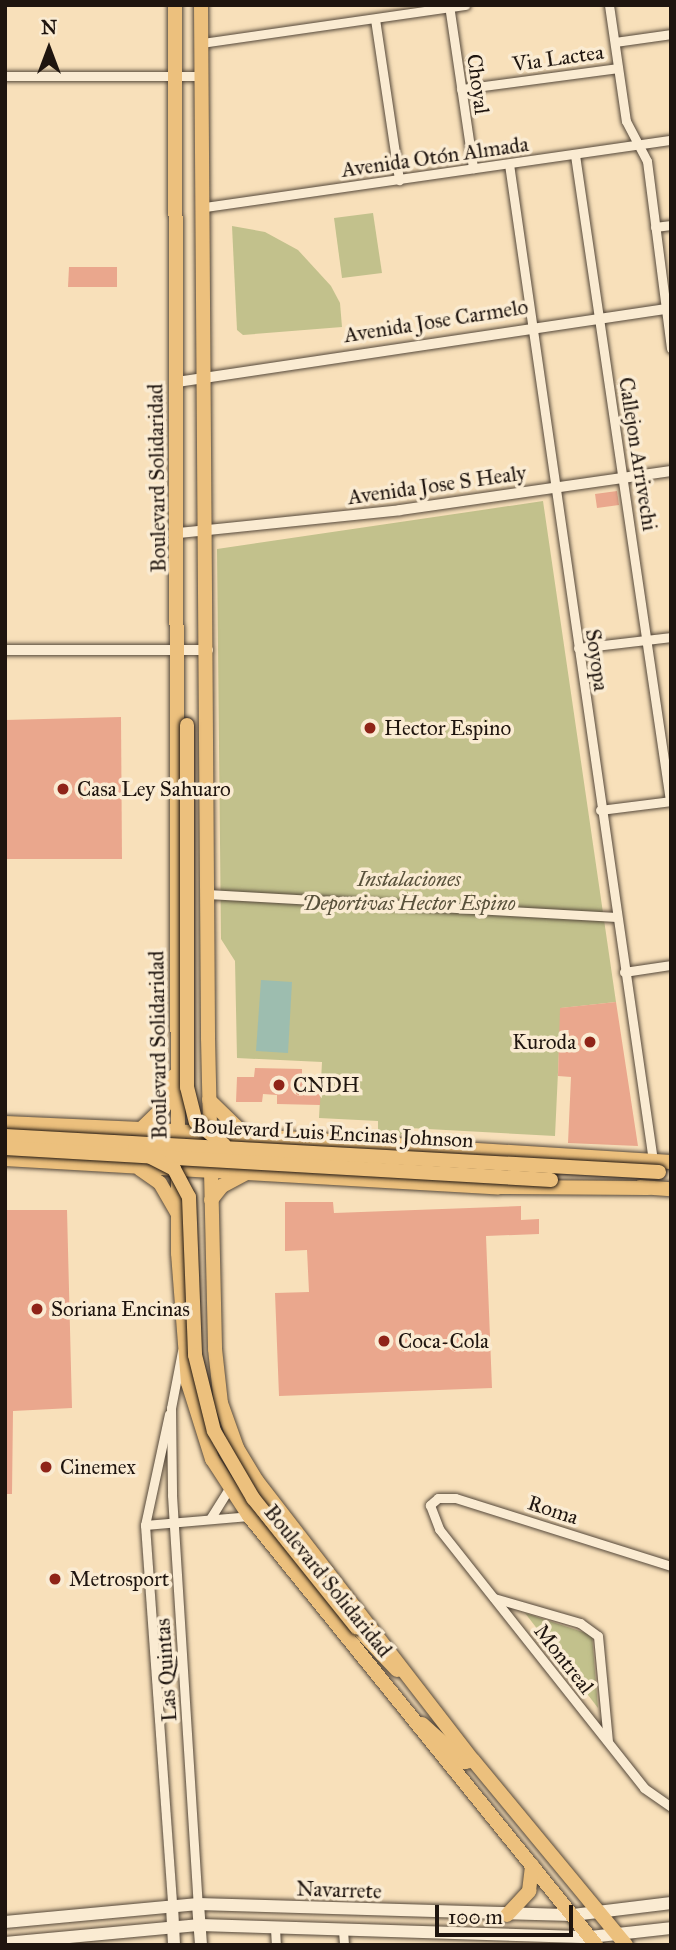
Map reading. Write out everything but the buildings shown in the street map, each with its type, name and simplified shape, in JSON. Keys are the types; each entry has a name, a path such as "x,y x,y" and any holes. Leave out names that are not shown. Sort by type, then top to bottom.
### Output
{"main road":[{"name":"Boulevard Solidaridad","path":"174,5 179,533 178,1288 182,1350 203,1435 229,1489 593,1941"},
{"name":"Boulevard Solidaridad","path":"201,5 207,377 209,1100 218,1389 237,1448 413,1685 622,1940"},
{"path":"178,688 187,725 189,1107 207,1136 223,1145 306,1166"},
{"path":"141,1129 164,1107 178,1054"},
{"path":"209,1100 248,1135"},
{"path":"5,1123 210,1132 661,1168 671,1162"},
{"name":"Boulevard Luis Encinas Johnson","path":"5,1136 661,1168"},
{"path":"77,1139 150,1153 183,1181 193,1216 195,1355 214,1431 253,1498 357,1628 413,1685"},
{"name":"Boulevard Luis Encinas Johnson","path":"5,1148 648,1188"},
{"path":"5,1159 572,1190 671,1189"},
{"path":"136,1166 160,1183 180,1217"},
{"path":"211,1200 222,1186 247,1173"},
{"path":"178,1288 195,1283 214,1287"},
{"path":"412,1719 430,1729 464,1762 473,1760"},
{"path":"507,1914 529,1891 533,1865"},
{"name":"Navarrete","path":"5,1922 198,1904 573,1915 671,1903"},
{"path":"198,1904 201,1945"},
{"path":"172,1906 174,1945"},
{"path":"417,1932 418,1912"},
{"name":"Navarrete","path":"5,1943 200,1925 593,1941 622,1940 671,1928"}],"street":[{"path":"202,43 465,5"},
{"path":"609,5 629,132 639,144 647,162 671,348"},
{"name":"Choyal","path":"449,6 473,168"},
{"path":"375,19 399,180"},
{"path":"615,42 671,34"},
{"name":"Via Lactea","path":"461,89 618,68"},
{"path":"5,76 202,76"},
{"name":"Avenida Otón Almada","path":"205,207 671,140"},
{"name":"Callejon Arrivechi","path":"575,155 625,477 670,801"},
{"name":"Soyopa","path":"509,164 624,972 661,1168"},
{"path":"655,227 671,225"},
{"name":"Avenida Jose Carmelo","path":"177,382 534,326 668,309"},
{"name":"Avenida Jose S Healy","path":"179,533 208,532 671,471"},
{"path":"578,648 671,637"},
{"path":"5,650 208,650"},
{"path":"600,810 670,801"},
{"path":"207,894 616,917"},
{"path":"624,972 671,965"},
{"name":"Las Quintas","path":"172,1906 145,1525 182,1350"},
{"name":"Las Quintas","path":"171,1408 175,1523 198,1904"},
{"path":"210,1518 229,1489"},
{"name":"Roma","path":"429,1510 438,1499 455,1498 671,1566"},
{"name":"Montreal","path":"429,1510 493,1597 608,1742 652,1796 671,1807"},
{"path":"145,1525 249,1516"},
{"name":"Montreal","path":"493,1597 580,1623 597,1636 608,1742"},
{"path":"275,1928 276,1945"},
{"path":"343,1930 344,1945"}],"green space":[{"path":"373,213 382,273 342,278 334,218"},
{"path":"232,226 265,232 298,250 331,286 340,303 342,327 243,335 237,330"},
{"name":"Instalaciones Deportivas Hector Espino","path":"543,501 616,1002 561,1008 555,1136 409,1128 399,1136 378,1135 378,1121 319,1118 322,1062 237,1058 235,961 221,939 217,549"},
{"path":"525,1613 592,1635 598,1708"}],"shaded area":[{"path":"261,980 292,982 288,1053 256,1051"}],"place":[{"name":"Hector Espino","path":"370,728"},
{"name":"Casa Ley Sahuaro","path":"63,789"},
{"name":"Kuroda","path":"590,1042"},
{"name":"CNDH","path":"279,1085"},
{"name":"Soriana Encinas","path":"37,1309"},
{"name":"Coca-Cola","path":"384,1341"},
{"name":"Cinemex","path":"46,1467"},
{"name":"Metrosport","path":"55,1579"}]}
